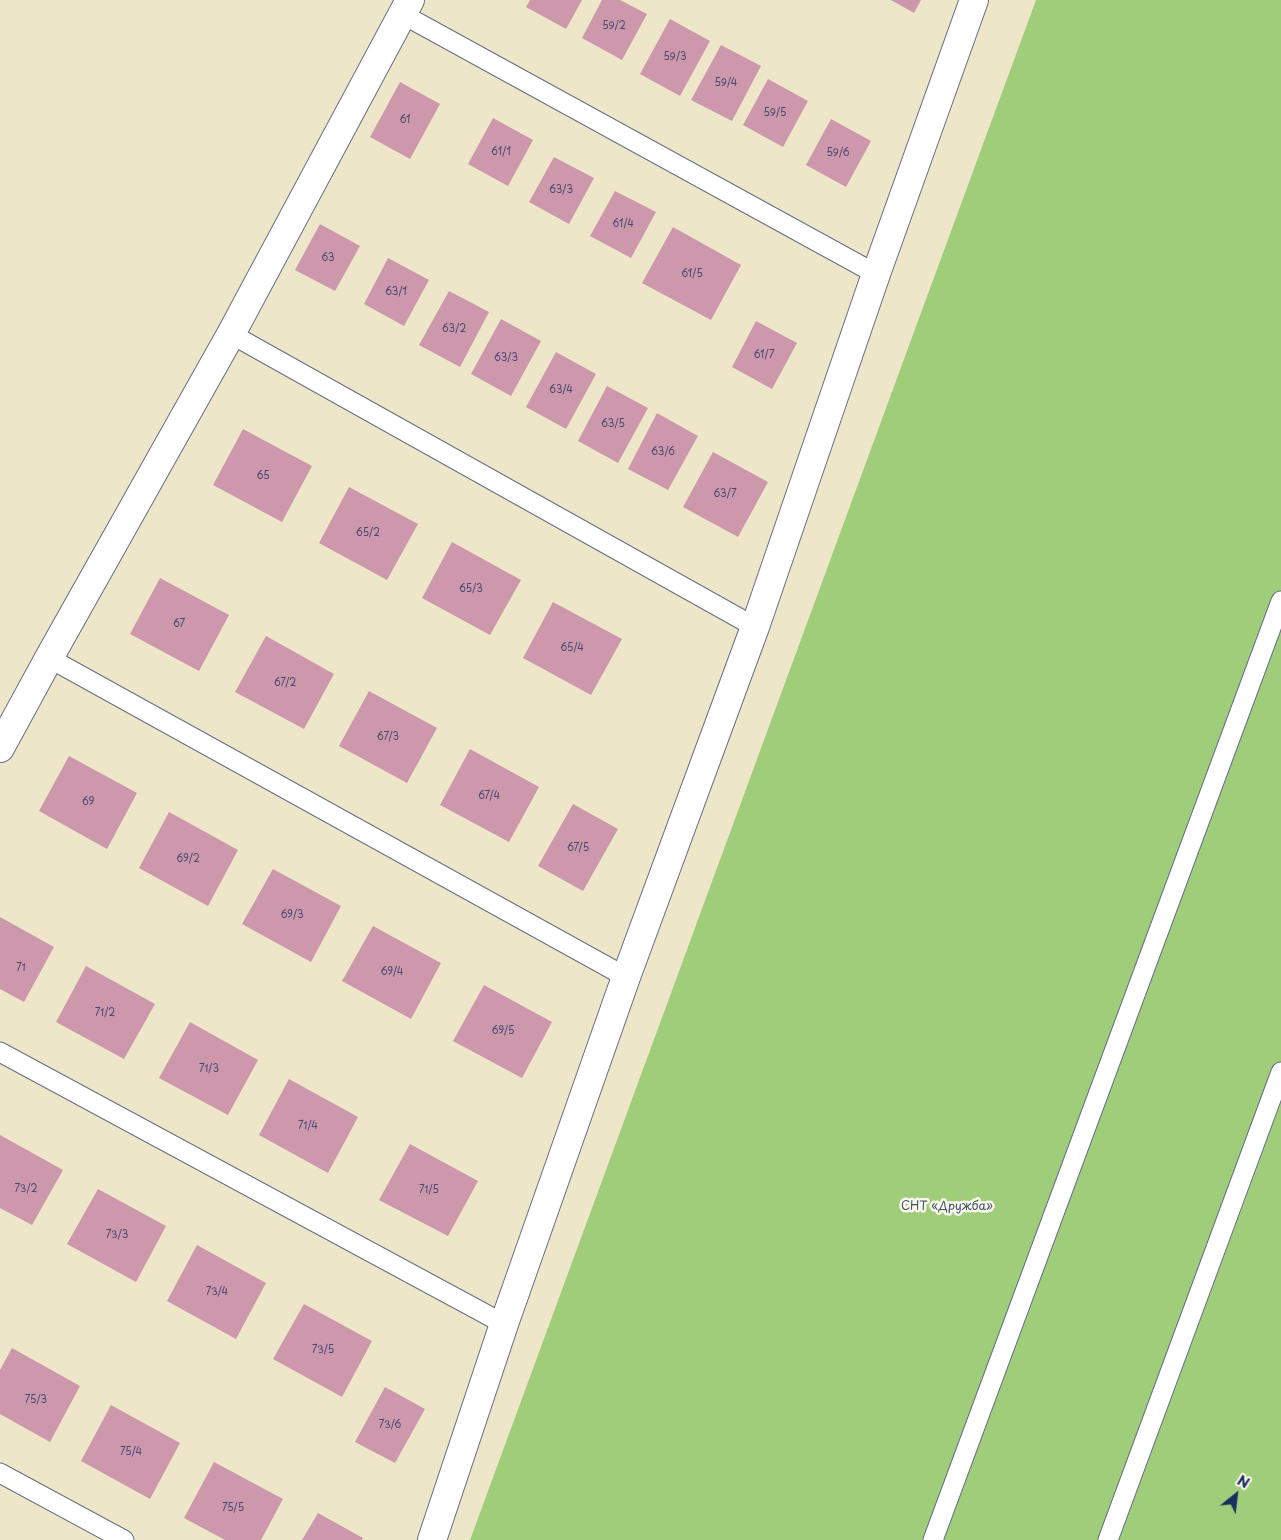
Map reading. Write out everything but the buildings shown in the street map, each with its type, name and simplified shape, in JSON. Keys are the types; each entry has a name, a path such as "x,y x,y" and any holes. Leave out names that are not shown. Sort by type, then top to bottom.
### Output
{"street":[{"path":"432,1540 504,1324 626,977 755,627 876,274 974,0"},
{"path":"0,748 231,334 406,7"}],"lane":[{"path":"406,7 876,274"},
{"path":"231,334 755,627"},
{"path":"933,1540 1276,631 1281,601"},
{"path":"49,658 626,977"},
{"path":"0,1052 504,1324"},
{"path":"1108,1540 1281,1072"},
{"path":"0,1472 124,1540"}],"green space":[{"name":"СНТ «Дружба»","path":"1036,0 1281,0 1281,1540 470,1540"}]}
